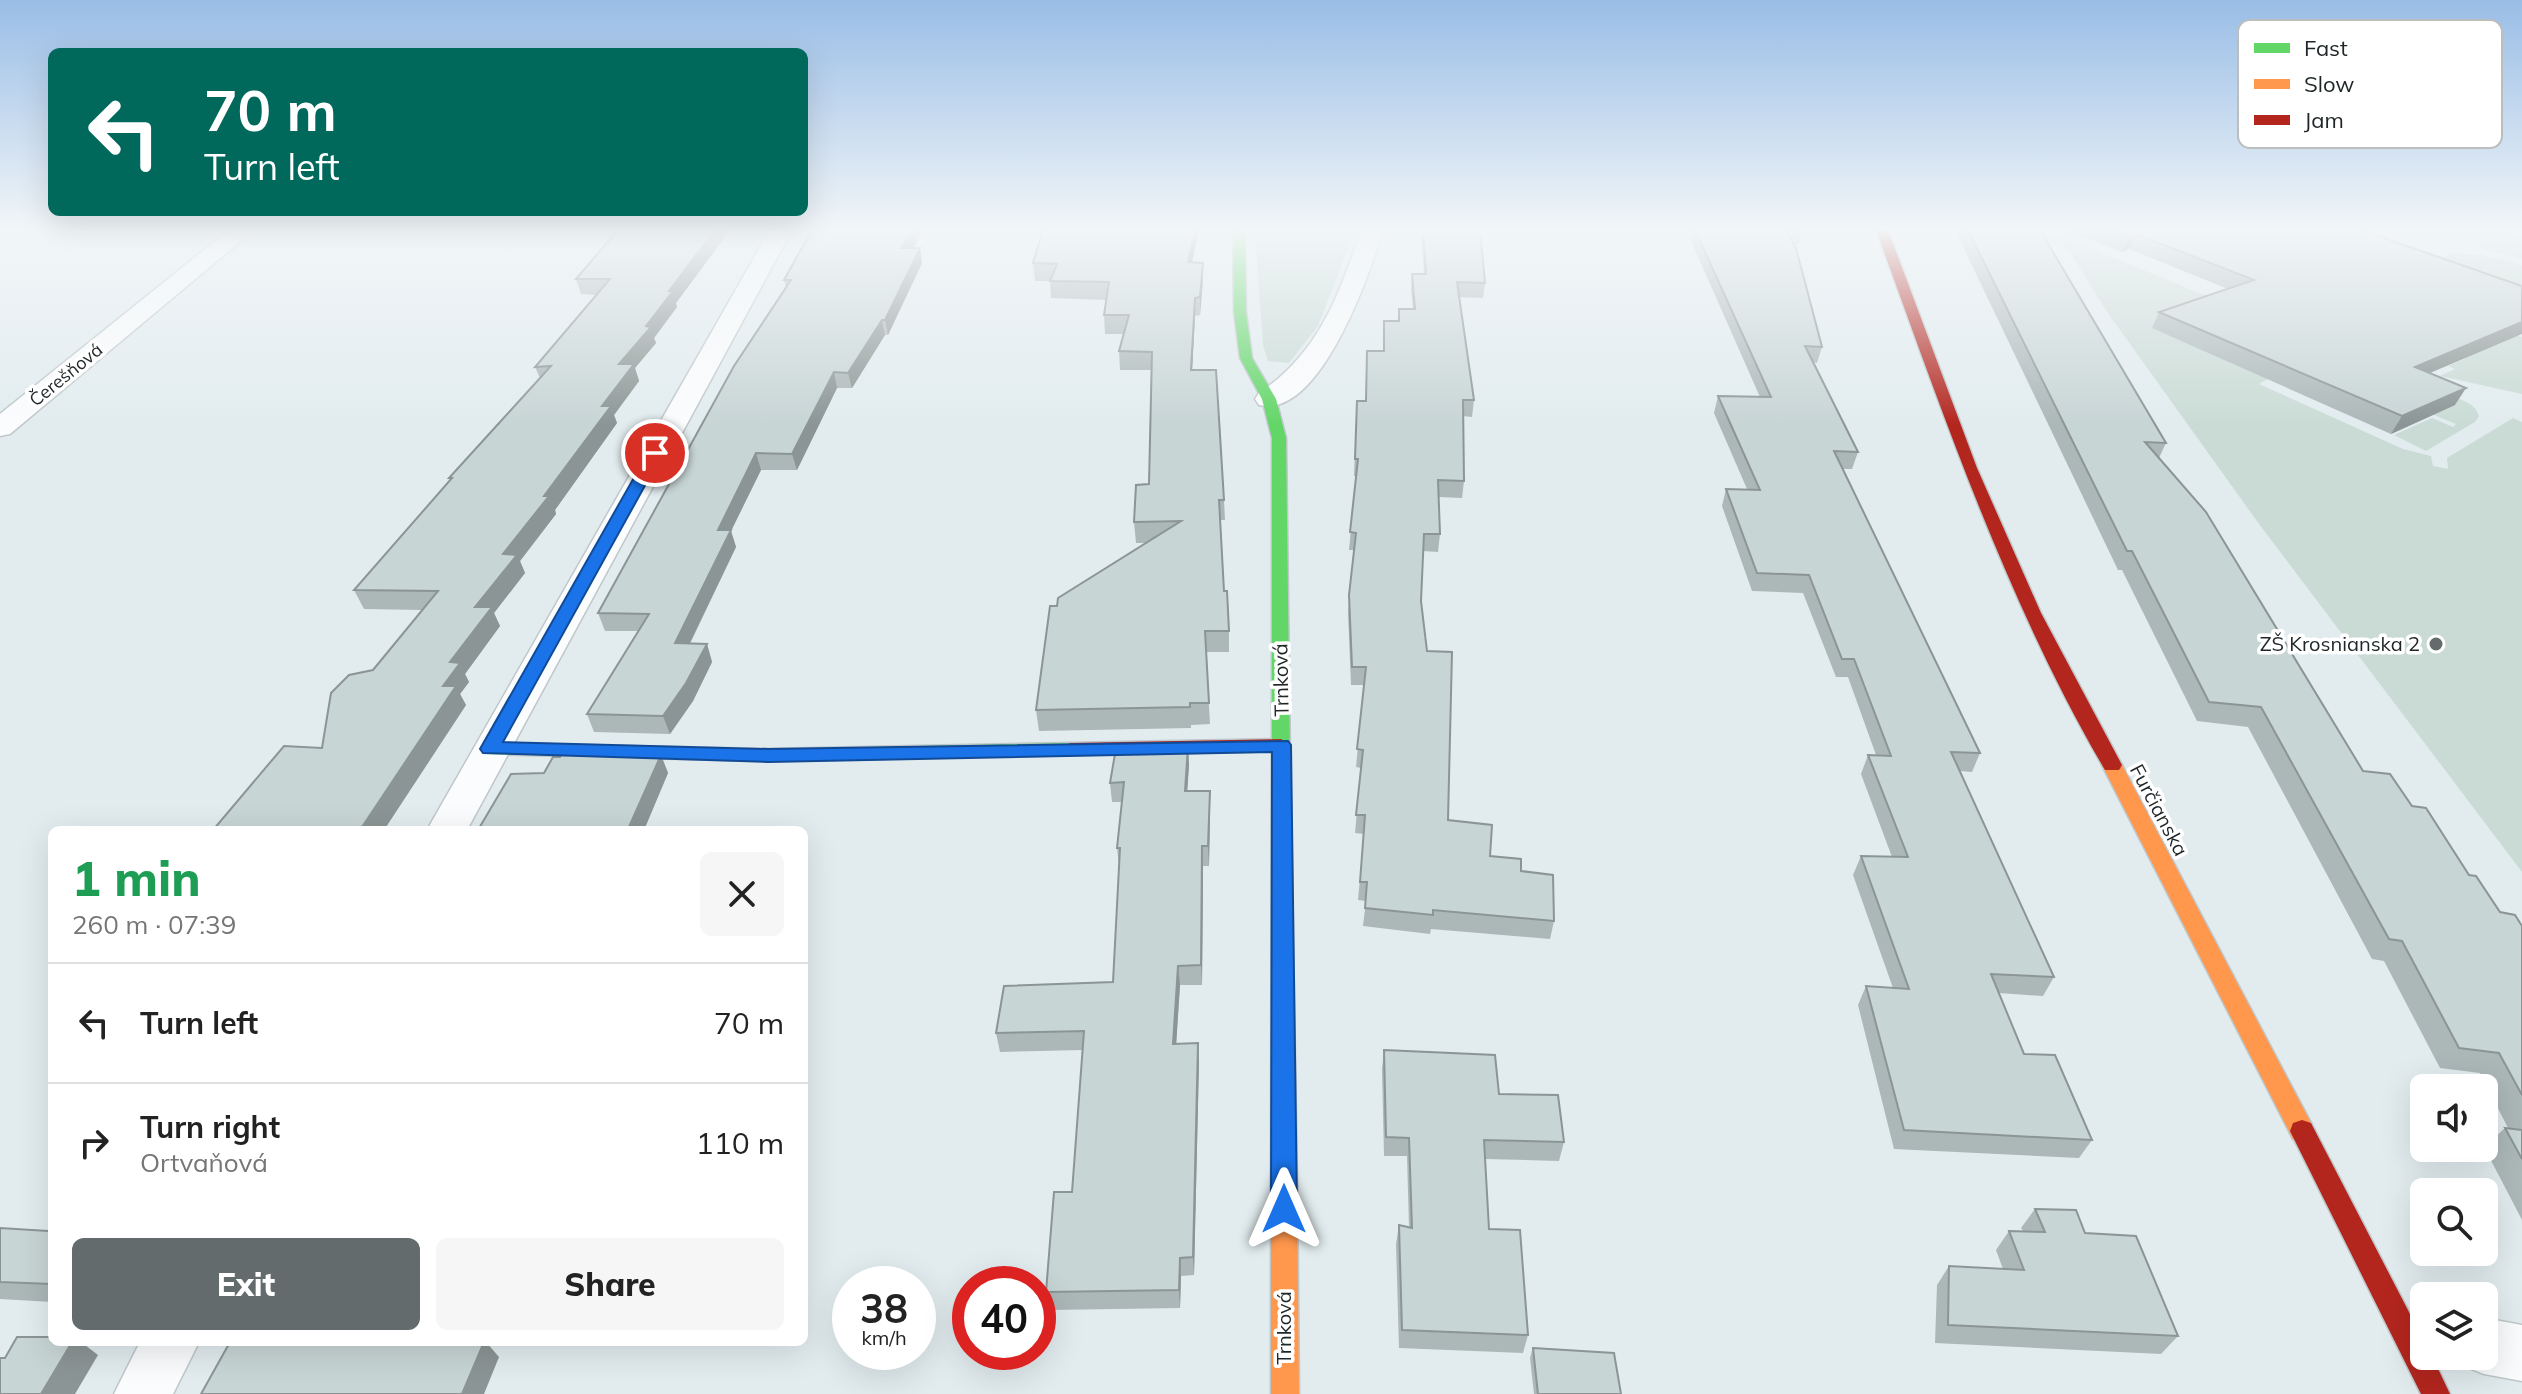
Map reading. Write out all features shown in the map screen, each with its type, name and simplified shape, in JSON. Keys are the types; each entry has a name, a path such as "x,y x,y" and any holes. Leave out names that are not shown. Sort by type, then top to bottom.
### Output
{"street":[{"name":"Čerešňová","path":"0,428 163,295"},
{"path":"449,826 745,295"},
{"name":"Trnková","path":"1240,295 1246,358 1269,399 1279,438 1285,1394"},
{"path":"1269,399 1299,379 1336,323 1347,295"},
{"name":"Furčianska","path":"1906,295 1970,468 2033,613 2410,1326"},
{"path":"490,749 768,755 1281,745"},
{"path":"142,1394 169,1346"},
{"path":"2498,1349 2522,1353"},
{"name":"Furčianska","path":"2428,1370 2436,1394"}],"shaded area":[{"path":"1259,295 1330,295 1318,326 1289,363 1268,361 1263,345"},
{"name":"ZŠ Krosnianska 2","path":"2096,295 2205,295 2224,303 2268,379 2259,384 2403,449 2431,456 2433,466 2448,469 2447,458 2513,418 2522,422 2522,872 2259,524"},
{"path":"2459,313 2522,337 2522,394 2440,376 2455,369 2448,366 2465,359"},
{"path":"2386,395 2452,397 2474,407 2479,416 2475,422 2426,451 2394,435 2432,418 2453,427 2456,424"}],"building":[{"path":"596,295 670,295 646,326 651,327 619,364 634,364 602,406 611,406 544,496 549,496 503,554 517,555 475,607 492,607 450,662 460,663 443,686 456,686 363,826 216,826 284,746 322,748 331,693 349,675 373,670 438,591 354,590 452,478 449,478 551,366 535,367"},
{"path":"781,295 897,295 885,320 882,320 848,373 834,372 792,454 756,453 718,530 731,530 675,643 707,644 686,683 663,716 587,714 649,614 598,613 734,366"},
{"path":"1107,295 1200,295 1195,298 1191,370 1216,370 1224,500 1219,500 1229,631 1205,631 1209,703 1190,703 1190,707 1036,710 1050,606 1057,606 1058,598 1181,521 1134,522 1136,485 1149,484 1152,352 1119,351 1129,315 1104,315"},
{"path":"1414,295 1459,295 1474,400 1463,400 1464,481 1438,480 1440,534 1424,534 1421,601 1427,651 1452,652 1448,820 1492,825 1490,856 1521,859 1521,871 1553,875 1554,921 1433,910 1433,915 1365,908 1367,882 1360,882 1365,815 1356,815 1363,750 1357,749 1366,667 1352,667 1349,595 1356,533 1350,532 1358,459 1355,459 1357,401 1366,401 1367,351 1384,351 1384,321 1399,321 1399,309 1415,309"},
{"path":"1725,295 1808,295 1822,347 1805,346 1858,452 1834,451 1980,753 1951,752 2054,977 1991,974 2024,1054 2055,1055 2092,1140 1904,1130 1866,986 1909,989 1861,856 1908,857 1868,755 1891,756 1854,659 1842,659 1809,575 1757,573 1726,489 1760,490 1718,396 1771,397"},
{"path":"2000,295 2078,295 2166,443 2145,442 2206,512 2363,771 2390,774 2412,806 2426,808 2469,875 2476,876 2500,912 2515,915 2522,926 2522,1095 2499,1053 2459,1048 2402,941 2389,939 2261,707 2209,702 2132,551 2127,551"},
{"path":"2209,295 2522,295 2522,322 2415,367 2466,388 2402,416 2159,312"},
{"path":"1188,746 1185,791 1210,791 1208,846 1202,846 1201,965 1178,966 1173,1044 1198,1043 1193,1257 1180,1258 1179,1290 1056,1292 1056,1266 1048,1266 1054,1192 1072,1192 1084,1031 996,1033 1004,986 1113,982 1120,848 1117,848 1124,782 1110,783 1116,748"},
{"path":"563,751 661,755 629,826 480,826 511,774 544,773 553,757 560,757"},
{"path":"1384,1050 1495,1055 1499,1094 1558,1095 1564,1142 1484,1140 1489,1229 1520,1230 1528,1335 1402,1330 1399,1225 1412,1228 1409,1138 1386,1137"},
{"path":"2505,1128 2522,1130 2522,1159"},
{"path":"2035,1209 2076,1210 2085,1233 2136,1236 2178,1336 1948,1325 1949,1266 2024,1270 2009,1231 2045,1232"},
{"path":"0,1228 48,1231 48,1284 0,1282"},
{"path":"17,1337 48,1337 48,1346 70,1346 41,1394 0,1394 0,1358 5,1358"},
{"path":"228,1346 482,1346 462,1394 201,1394"},
{"path":"1533,1348 1614,1353 1621,1394 1538,1394"}],"traffic: fast":[{"path":"1240,295 1246,358 1269,399 1279,438 1281,763"},
{"path":"490,749 768,755 1070,749"}],"traffic: slow":[{"path":"2112,765 2302,1131"},
{"path":"1284,1186 1285,1394"}],"traffic: jam":[{"path":"1906,295 1970,468 2033,613 2112,765"},
{"path":"1070,749 1281,745"},
{"path":"1281,763 1284,1186"},
{"path":"2302,1131 2436,1394"}],"place":[{"name":"ZŠ Krosnianska 2","path":"2436,644"}],"route":[{"path":"655,453 490,749 768,755 1281,745 1284,1209"}]}
